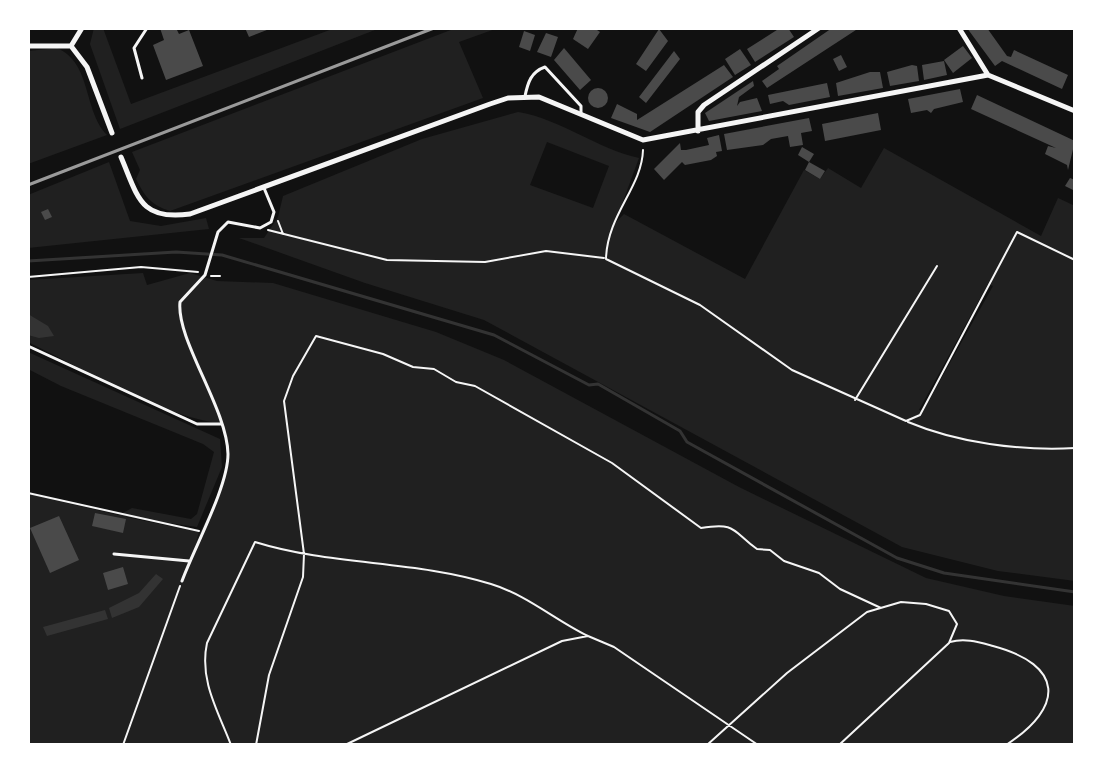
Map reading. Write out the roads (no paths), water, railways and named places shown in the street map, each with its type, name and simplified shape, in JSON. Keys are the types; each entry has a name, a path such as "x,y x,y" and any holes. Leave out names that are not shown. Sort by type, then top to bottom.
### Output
{"street":[{"path":"71,46 82,28"},
{"path":"698,131 698,112 704,105 819,28"},
{"path":"959,28 988,75"},
{"path":"28,46 71,46"},
{"path":"71,46 87,67 112,133"},
{"path":"121,157 140,202 153,213 169,217 190,214 490,104 525,96 552,101 643,140 988,75 1075,111"}],"lane":[{"path":"142,78 134,48 147,28"},
{"path":"525,96 529,79 545,67 581,106 581,115"},
{"path":"182,581 227,464 222,424 179,309 182,296 206,272 217,234 228,222 260,228 271,222 274,212 264,188"},
{"path":"28,346 197,424 222,424"},
{"path":"114,554 189,561"}],"waterway":[{"path":"28,261 176,252 222,255 494,335 589,385 598,384 680,431 687,442 897,558 944,573 1075,592"}],"railway":[{"path":"28,185 434,28"}]}
